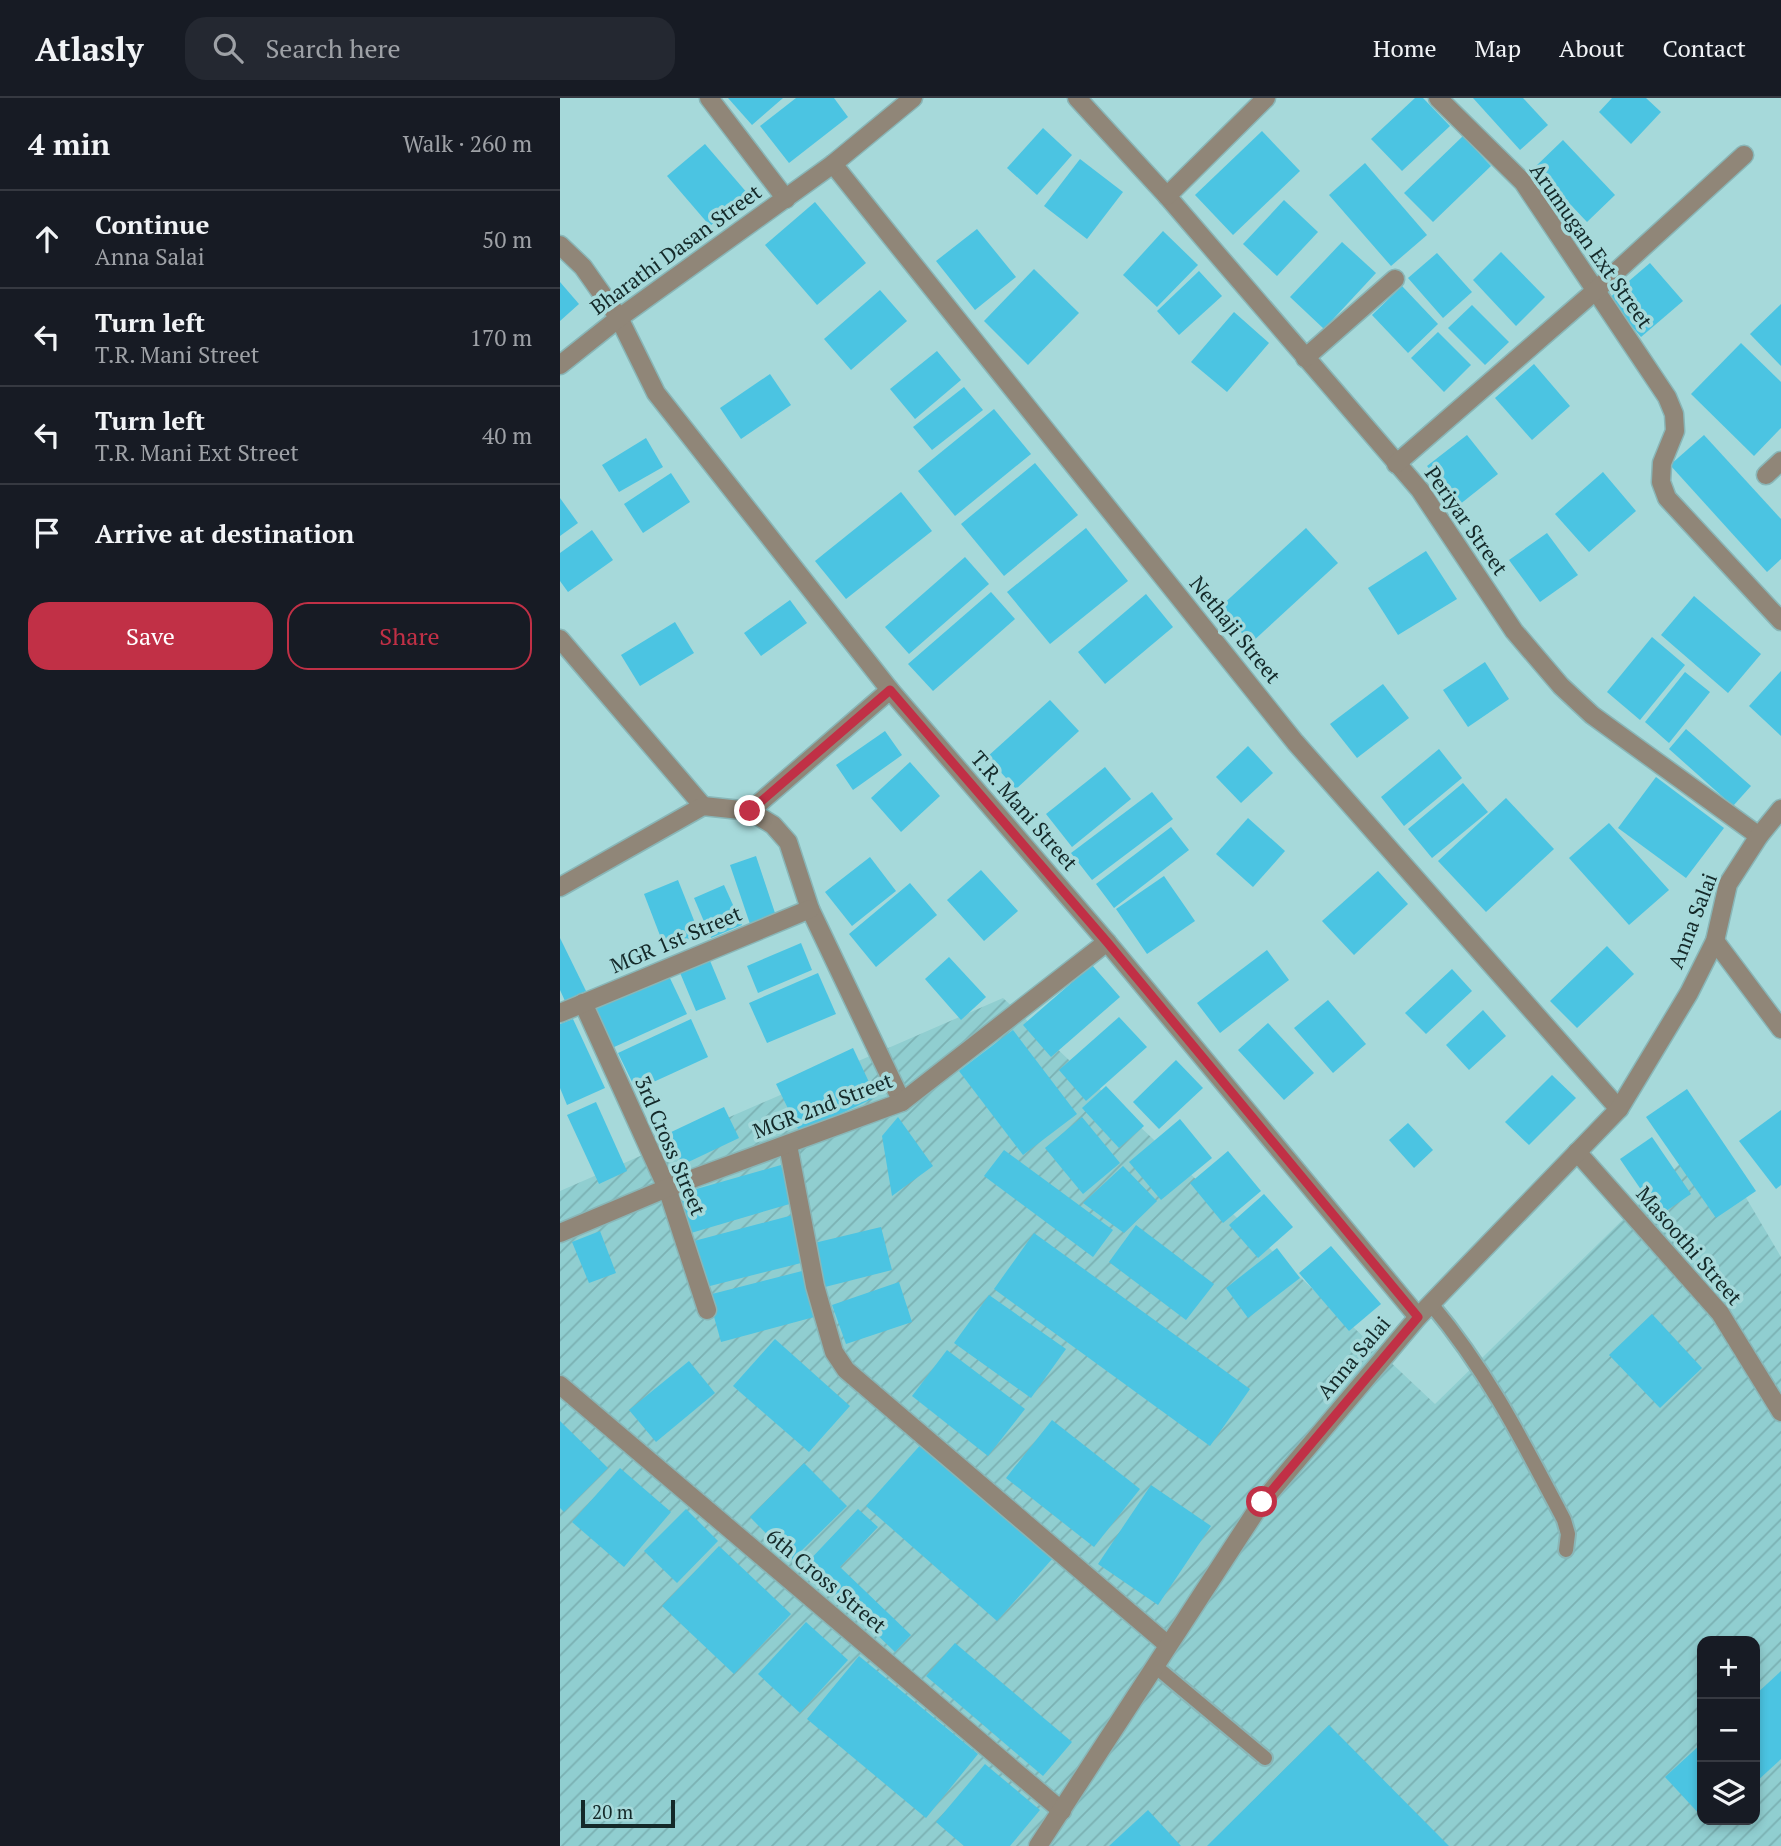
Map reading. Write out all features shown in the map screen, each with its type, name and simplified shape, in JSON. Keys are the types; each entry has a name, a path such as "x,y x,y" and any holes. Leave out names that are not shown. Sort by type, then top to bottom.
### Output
{"street":[{"path":"709,98 786,199"},
{"name":"Bharathi Dasan Street","path":"560,365 619,318 834,164 913,98"},
{"name":"Periyar Street","path":"1077,98 1167,196 1420,490 1514,631 1561,686 1592,715 1759,836"},
{"path":"1167,196 1266,98"},
{"name":"Arumugan Ext Street","path":"1438,98 1523,182 1667,397 1674,414 1675,431 1662,463 1661,482 1667,498 1781,621"},
{"path":"1396,464 1595,291 1744,155"},
{"name":"Nethaji Street","path":"834,164 1295,742 1619,1110"},
{"name":"T.R. Mani Street","path":"560,245 583,267 619,318 656,393 890,690 1107,942 1418,1317"},
{"path":"1305,358 1395,279"},
{"path":"1766,475 1781,461"},
{"path":"560,639 703,806"},
{"path":"750,811 890,690"},
{"path":"560,887 703,806 750,811 773,825 788,842 810,909 902,1102"},
{"name":"Anna Salai","path":"1038,1846 1262,1502 1418,1317 1619,1110 1689,993 1715,941 1728,884 1759,836 1781,809"},
{"name":"MGR 1st Street","path":"560,1013 810,909"},
{"path":"1715,941 1778,1020"},
{"name":"MGR 2nd Street","path":"560,1233 667,1188 902,1102 1107,942"},
{"name":"3rd Cross Street","path":"583,1003 667,1188 707,1310"},
{"path":"788,1145 815,1286 834,1352 846,1370 1168,1645"},
{"name":"Masoothi Street","path":"1577,1152 1720,1313 1781,1412"},
{"name":"6th Cross Street","path":"560,1385 1062,1811"}],"lane":[{"path":"1431,1304 1492,1385 1522,1439 1564,1520 1568,1534 1566,1550"},
{"path":"1155,1666 1265,1758"}],"shaded area":[{"path":"1003,998 1435,1404 1709,1135 1781,1257 1781,1846 560,1846 560,1191"}],"building":[{"path":"728,98 783,98 752,125"},
{"path":"796,98 834,98 848,117 789,163 760,126"},
{"path":"1415,98 1423,98 1450,126 1402,171 1371,139"},
{"path":"1473,98 1523,98 1548,125 1520,150"},
{"path":"1612,98 1646,98 1661,112 1631,144 1599,112"},
{"path":"1043,128 1072,155 1037,195 1007,168"},
{"path":"1262,131 1300,171 1233,235 1195,195"},
{"path":"1463,136 1491,166 1433,222 1404,193"},
{"path":"1563,140 1615,195 1587,222 1535,167"},
{"path":"705,144 748,194 710,226 667,176"},
{"path":"1080,159 1123,192 1087,239 1044,206"},
{"path":"1365,163 1427,235 1391,266 1329,195"},
{"path":"1284,200 1318,232 1277,276 1243,244"},
{"path":"815,202 866,263 817,305 765,245"},
{"path":"977,229 1016,277 975,310 936,261"},
{"path":"1163,231 1198,265 1157,307 1123,275"},
{"path":"1342,242 1376,273 1324,329 1290,297"},
{"path":"1501,252 1545,297 1516,326 1473,280"},
{"path":"1437,253 1472,292 1443,318 1408,278"},
{"path":"1650,263 1683,301 1641,337 1608,299"},
{"path":"1034,269 1079,313 1028,365 984,321"},
{"path":"1199,271 1222,296 1179,335 1157,311"},
{"path":"560,282 579,304 560,321"},
{"path":"1402,286 1438,324 1408,353 1372,315"},
{"path":"880,290 907,321 851,370 824,339"},
{"path":"1781,304 1781,366 1750,334"},
{"path":"1472,305 1509,342 1485,365 1448,328"},
{"path":"1234,312 1269,343 1227,392 1191,362"},
{"path":"1438,332 1471,365 1444,392 1411,358"},
{"path":"1741,343 1781,382 1781,428 1754,456 1691,394"},
{"path":"937,351 961,380 915,419 890,389"},
{"path":"1534,364 1570,406 1532,440 1495,398"},
{"path":"770,374 791,405 741,439 720,408"},
{"path":"964,387 983,410 932,450 913,427"},
{"path":"994,409 1031,454 955,516 918,471"},
{"path":"1467,435 1498,474 1459,505 1427,466"},
{"path":"1704,435 1781,519 1781,559 1767,572 1670,465"},
{"path":"646,438 663,467 619,492 602,465"},
{"path":"1035,463 1078,515 1004,576 961,524"},
{"path":"1603,472 1636,511 1589,552 1555,514"},
{"path":"671,473 690,502 643,533 624,504"},
{"path":"901,492 932,531 846,599 815,561"},
{"path":"560,498 578,523 560,536"},
{"path":"1086,528 1128,581 1050,644 1007,592"},
{"path":"1306,528 1338,563 1251,643 1219,608"},
{"path":"592,530 613,560 568,592 560,581 560,553"},
{"path":"1547,533 1578,575 1540,602 1509,560"},
{"path":"1426,551 1457,599 1398,635 1368,588"},
{"path":"965,557 989,584 909,654 885,627"},
{"path":"991,592 1015,619 933,691 908,664"},
{"path":"1146,594 1173,627 1105,684 1078,652"},
{"path":"1694,596 1761,654 1728,693 1661,635"},
{"path":"790,600 807,623 761,656 744,633"},
{"path":"675,622 694,653 640,686 621,655"},
{"path":"1652,637 1685,665 1640,720 1607,692"},
{"path":"1485,662 1509,699 1468,727 1443,690"},
{"path":"1781,671 1781,736 1749,706"},
{"path":"1685,672 1710,692 1669,743 1645,722"},
{"path":"1383,684 1409,718 1357,758 1330,724"},
{"path":"1050,700 1079,731 1016,789 987,757"},
{"path":"1686,729 1751,786 1733,806 1669,749"},
{"path":"885,731 902,755 853,790 836,765"},
{"path":"1248,746 1273,773 1241,803 1216,777"},
{"path":"1439,749 1462,778 1404,826 1381,797"},
{"path":"910,762 940,796 901,832 871,798"},
{"path":"1105,767 1131,799 1072,847 1046,814"},
{"path":"1656,777 1724,828 1686,878 1618,828"},
{"path":"1463,783 1488,812 1432,858 1408,829"},
{"path":"1152,792 1173,819 1092,880 1071,853"},
{"path":"1506,798 1554,849 1486,912 1438,861"},
{"path":"1248,818 1285,851 1253,887 1216,854"},
{"path":"1609,823 1669,890 1629,925 1569,858"},
{"path":"1171,827 1189,850 1114,908 1096,884"},
{"path":"756,856 776,916 750,924 730,865"},
{"path":"870,857 896,891 852,926 825,892"},
{"path":"981,870 1018,911 984,941 947,900"},
{"path":"1378,871 1408,904 1354,955 1322,921"},
{"path":"1164,876 1195,921 1147,954 1116,909"},
{"path":"678,880 701,938 666,951 644,894"},
{"path":"910,883 937,915 876,967 849,934"},
{"path":"724,885 742,925 711,938 694,898"},
{"path":"560,938 586,991 565,1001 560,990"},
{"path":"801,943 812,970 758,993 747,966"},
{"path":"1607,946 1634,974 1577,1028 1550,1001"},
{"path":"1267,950 1289,980 1220,1033 1197,1003"},
{"path":"708,956 726,999 696,1011 678,968"},
{"path":"949,957 986,997 961,1020 925,979"},
{"path":"1092,965 1120,997 1051,1057 1023,1025"},
{"path":"1452,969 1472,991 1426,1034 1405,1013"},
{"path":"818,973 836,1014 767,1043 749,1003"},
{"path":"668,974 687,1014 612,1048 593,1007"},
{"path":"1328,1000 1366,1044 1333,1073 1294,1028"},
{"path":"1483,1010 1506,1036 1469,1070 1446,1045"},
{"path":"1119,1017 1147,1047 1086,1101 1059,1070"},
{"path":"573,1019 605,1088 567,1105 560,1088 560,1024"},
{"path":"691,1019 708,1057 636,1090 618,1053"},
{"path":"1268,1023 1314,1073 1284,1100 1238,1050"},
{"path":"1013,1030 1077,1114 1023,1155 959,1071"},
{"path":"853,1048 876,1097 800,1133 776,1084"},
{"path":"1176,1060 1203,1088 1159,1129 1133,1102"},
{"path":"1552,1075 1576,1098 1529,1145 1505,1122"},
{"path":"1106,1086 1144,1126 1119,1148 1082,1108"},
{"path":"1687,1089 1756,1191 1716,1218 1646,1117"},
{"path":"596,1102 627,1171 599,1184 567,1115"},
{"path":"724,1107 739,1138 682,1165 667,1134"},
{"path":"1781,1110 1781,1185 1776,1189 1739,1141"},
{"path":"898,1117 933,1166 892,1196 882,1136"},
{"path":"1082,1117 1120,1163 1083,1194 1045,1148"},
{"path":"1180,1119 1212,1158 1161,1200 1129,1162"},
{"path":"1408,1123 1433,1150 1414,1168 1389,1140"},
{"path":"1652,1137 1691,1194 1659,1216 1620,1159"},
{"path":"1004,1150 1113,1230 1093,1257 984,1176"},
{"path":"1228,1151 1261,1191 1223,1223 1190,1183"},
{"path":"781,1165 793,1203 691,1233 679,1194"},
{"path":"1123,1166 1157,1201 1124,1233 1083,1203"},
{"path":"1264,1194 1293,1227 1258,1258 1229,1225"},
{"path":"793,1215 805,1262 706,1287 694,1241"},
{"path":"1136,1225 1214,1284 1186,1320 1109,1262"},
{"path":"881,1227 892,1270 821,1288 810,1244"},
{"path":"600,1231 616,1273 589,1283 572,1242"},
{"path":"1034,1233 1250,1389 1210,1446 994,1289"},
{"path":"1331,1246 1381,1304 1349,1331 1299,1273"},
{"path":"1277,1248 1300,1278 1248,1318 1226,1288"},
{"path":"806,1270 818,1316 721,1342 708,1295"},
{"path":"899,1282 912,1322 846,1344 832,1305"},
{"path":"989,1295 1066,1349 1031,1398 954,1343"},
{"path":"1652,1314 1702,1368 1660,1408 1609,1355"},
{"path":"775,1339 850,1406 809,1452 733,1386"},
{"path":"947,1350 1025,1409 988,1456 912,1396"},
{"path":"689,1361 715,1393 656,1442 629,1410"},
{"path":"1052,1420 1140,1489 1094,1547 1006,1478"},
{"path":"560,1421 608,1468 564,1512 560,1508"},
{"path":"923,1442 1053,1558 997,1621 866,1506"},
{"path":"804,1463 847,1506 792,1560 750,1517"},
{"path":"620,1468 671,1512 624,1567 572,1522"},
{"path":"1151,1485 1211,1526 1158,1605 1098,1564"},
{"path":"686,1509 718,1541 677,1583 644,1551"},
{"path":"858,1509 878,1527 840,1567 911,1635 895,1652 805,1565"},
{"path":"719,1546 791,1614 734,1674 662,1606"},
{"path":"806,1622 848,1660 800,1713 758,1674"},
{"path":"955,1643 1072,1742 1043,1776 926,1676"},
{"path":"859,1656 978,1754 926,1818 807,1719"},
{"path":"1781,1671 1781,1759 1760,1778 1760,1699 1760,1690"},
{"path":"1329,1725 1449,1846 1207,1846"},
{"path":"1697,1748 1697,1812 1665,1777"},
{"path":"985,1764 1040,1810 1010,1846 964,1846 936,1822"},
{"path":"1148,1810 1181,1846 1109,1846"}],"route":[{"path":"750,811 890,690 1107,942 1418,1317 1262,1502"}]}
